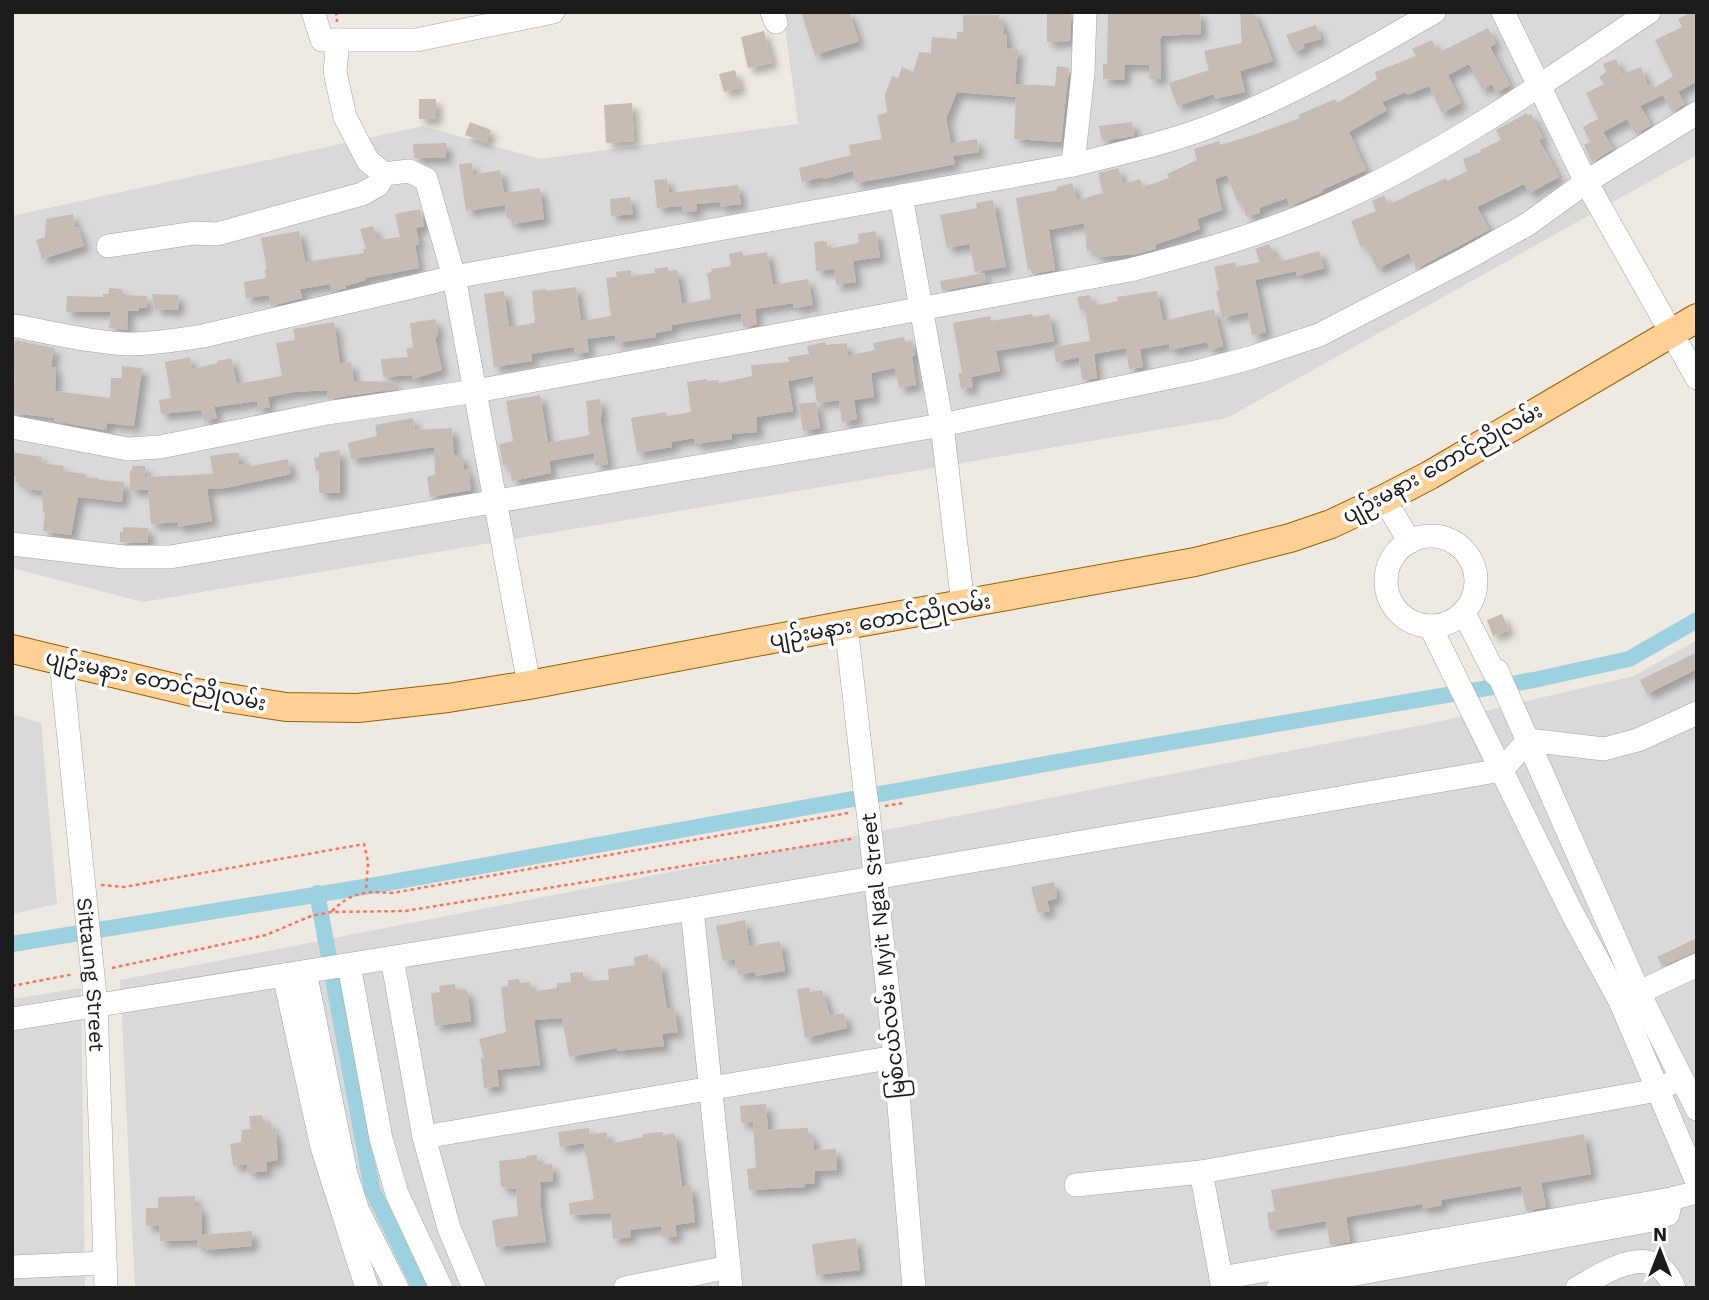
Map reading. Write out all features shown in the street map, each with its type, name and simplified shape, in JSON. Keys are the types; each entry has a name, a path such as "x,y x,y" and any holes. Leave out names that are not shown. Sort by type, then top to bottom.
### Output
{"main road":[{"name":"ပျဉ်းမနား တောင်ညိုလမ်း","path":"12,649 196,693 286,707 358,708 529,685 1182,565 1243,551 1331,524 1384,499 1430,475 1697,318"}],"street":[{"path":"313,12 322,40 416,40 553,12"},
{"path":"1073,165 1083,73 1085,12"},
{"path":"13,326 92,341 129,344 163,342 454,277 1073,165 1163,142 1217,124 1316,80 1434,12"},
{"path":"1503,12 1586,182 1697,377"},
{"path":"12,427 128,449 160,447 327,413 476,391 1130,271 1280,224 1368,187 1454,139 1649,12"},
{"path":"338,40 335,72 345,117 368,161 384,174 409,171 426,179 454,277 529,685"},
{"path":"12,544 124,557 170,557 942,425 1200,372 1319,335 1528,224 1586,182 1697,113"},
{"path":"108,246 194,233 217,234 362,194 378,185 384,174"},
{"path":"901,196 942,425 962,605"},
{"path":"1384,499 1410,542"},
{"path":"1423,537 1438,537 1463,549 1476,574 1472,601 1464,613 1448,623 1430,626 1416,624 1403,616 1393,605 1388,592 1387,577 1390,563 1399,551 1410,542 1423,537"},
{"path":"1464,613 1528,740 1630,997 1658,1090 1697,1182"},
{"name":"မြစ်ငယ်လမ်း Myit Ngal Street","path":"846,625 895,1057 914,1288"},
{"path":"1430,626 1572,913 1630,997 1681,1078 1697,1109"},
{"name":"Sittaung Street","path":"61,661 96,1006 106,1288"},
{"path":"1528,740 1604,749 1638,740 1695,718"},
{"path":"12,1019 692,909 1502,770 1528,740"},
{"path":"625,1288 730,1278 692,909"},
{"path":"392,958 424,1137 449,1228 474,1288"},
{"path":"1630,997 1697,965"},
{"path":"319,969 322,1147 367,1288"},
{"path":"319,969 346,1174 358,1211 397,1288"},
{"path":"319,969 381,1139 397,1194 441,1288"},
{"path":"424,1137 895,1057"},
{"path":"1076,1185 1201,1172 1658,1090 1681,1078"},
{"path":"1201,1172 1222,1283 1368,1263 1518,1236 1697,1192"},
{"path":"1585,1286 1619,1265 1643,1262 1655,1264 1665,1270 1674,1288"},
{"path":"12,1267 105,1263"},
{"path":"1278,1288 1317,1271"}],"path":[{"path":"331,912 341,902 366,891 392,893 865,805 903,803"},
{"path":"12,985 266,935 311,916 331,912 405,911 870,836"},
{"path":"83,884 124,887 364,844 368,862 366,891"}],"shaded area":[{"path":"783,12 1697,12 1697,155 1227,418 143,602 12,568 12,216 423,126 540,159 798,124"},
{"path":"1697,640 1697,1288 135,1288 120,980 1442,721 1634,676"},
{"path":"12,714 41,723 57,904 12,914"},
{"path":"81,988 85,1288 12,1288 12,999"}],"building":[{"path":"801,12 849,12 859,41 815,55"},
{"path":"1047,12 1071,12 1070,41 1047,42"},
{"path":"1108,12 1200,12 1201,34 1162,36 1161,79 1149,79 1149,65 1125,65 1124,80 1103,79 1103,63 1107,64"},
{"path":"1240,12 1254,12 1273,61 1240,71 1245,92 1214,99 1214,94 1177,106 1169,83 1209,70 1204,51 1242,43"},
{"path":"1697,12 1697,81 1678,92 1685,104 1672,112 1663,95 1640,106 1651,125 1636,134 1627,119 1603,132 1613,149 1592,162 1584,145 1590,142 1583,127 1598,117 1586,93 1604,84 1599,77 1606,72 1603,64 1616,59 1622,74 1641,67 1648,86 1651,84 1653,89 1673,76 1655,40 1682,27 1678,19"},
{"path":"963,15 999,15 1000,22 1004,22 1004,34 1007,34 1007,48 1018,49 1015,84 1055,86 1057,66 1069,68 1061,142 1014,139 1016,97 957,92 946,118 951,143 977,139 979,152 953,156 955,164 855,183 853,171 802,182 799,168 851,155 849,145 882,139 877,115 887,113 885,95 892,76 898,78 902,67 913,72 919,52 931,53 932,37 957,39 957,32 963,32"},
{"path":"1316,25 1321,39 1303,44 1305,48 1294,52 1286,35"},
{"path":"1488,28 1496,44 1490,47 1510,85 1496,93 1492,84 1482,90 1469,64 1448,75 1461,103 1442,113 1429,86 1382,102 1387,110 1349,132 1366,170 1290,206 1287,198 1259,208 1260,213 1246,216 1242,202 1238,204 1227,175 1215,179 1222,210 1197,219 1200,229 1155,245 1156,249 1137,254 1096,257 1095,250 1087,251 1084,223 1049,230 1055,270 1032,274 1031,269 1028,270 1016,198 1057,190 1057,187 1072,183 1077,200 1103,193 1098,173 1118,168 1123,184 1140,179 1143,187 1169,178 1167,174 1197,160 1194,149 1219,141 1220,145 1250,136 1300,118 1298,115 1335,99 1337,103 1377,79 1375,72 1416,56 1412,49 1432,40 1438,53"},
{"path":"764,31 772,63 748,68 741,37"},
{"path":"735,70 740,88 724,92 719,74"},
{"path":"419,99 436,99 436,119 419,119"},
{"path":"632,103 634,141 606,143 604,105"},
{"path":"1527,113 1531,114 1543,138 1539,140 1559,177 1529,193 1524,184 1477,207 1489,230 1416,269 1409,253 1377,269 1366,246 1361,247 1351,221 1376,211 1372,201 1384,195 1388,205 1467,171 1463,159 1501,140 1496,130"},
{"path":"470,122 491,130 486,142 465,135"},
{"path":"1132,122 1134,136 1102,141 1099,126"},
{"path":"446,143 446,158 414,158 413,144"},
{"path":"472,163 473,175 500,170 504,193 540,188 544,219 512,224 507,218 505,205 466,211 459,164"},
{"path":"667,179 669,193 738,185 741,204 720,207 720,202 696,204 697,211 683,212 682,206 657,208 654,180"},
{"path":"630,197 633,214 611,216 610,199"},
{"path":"993,200 1006,267 975,272 970,244 947,248 940,215 977,208 976,203"},
{"path":"420,209 424,226 416,228 419,244 415,245 419,268 365,278 366,280 346,288 332,291 330,284 300,289 302,298 271,306 269,295 246,298 244,282 266,278 267,269 261,238 299,231 305,262 364,253 363,249 366,249 360,229 373,226 377,240 400,237 395,214"},
{"path":"73,214 75,228 78,227 84,246 42,259 36,240 45,237 46,219"},
{"path":"876,231 880,257 853,261 856,282 836,285 834,269 816,271 814,242 827,241 827,249 859,243 858,234"},
{"path":"1269,244 1279,262 1319,251 1324,268 1297,276 1296,271 1255,280 1266,332 1252,335 1248,312 1222,318 1214,267 1235,262 1236,267 1260,262 1255,249"},
{"path":"742,251 743,256 767,252 773,285 808,279 813,305 794,308 793,303 755,309 757,325 743,327 741,313 672,325 672,330 655,333 656,337 616,343 615,335 587,339 589,352 575,354 574,347 531,354 532,361 494,367 484,294 504,291 509,327 535,323 532,291 546,289 576,287 581,321 611,316 606,278 617,277 616,272 631,270 631,276 655,273 654,269 668,267 668,271 677,270 682,304 711,299 707,273 712,272 711,269 731,266 729,254"},
{"path":"984,273 986,282 942,291 940,281"},
{"path":"109,288 122,289 122,295 147,296 146,308 128,311 127,330 109,328 111,312 66,312 67,296 103,297 103,294 109,294"},
{"path":"1157,291 1163,321 1214,309 1223,346 1210,350 1207,342 1170,350 1169,344 1140,349 1143,367 1129,369 1126,348 1094,354 1097,378 1082,380 1079,357 1056,362 1053,347 1090,341 1085,309 1080,310 1077,297 1090,295 1092,306 1118,301 1117,297"},
{"path":"152,294 179,295 178,310 155,309"},
{"path":"1032,314 1033,317 1049,314 1054,341 996,351 1000,371 971,377 973,387 961,389 958,373 962,373 953,323 990,316 991,321"},
{"path":"436,319 438,337 435,337 442,370 413,379 412,375 383,377 381,359 408,357 406,349 413,347 410,323"},
{"path":"334,322 340,364 351,362 354,381 394,382 395,389 328,399 327,390 294,392 268,397 270,407 258,409 257,401 214,407 217,418 204,421 201,410 161,414 159,400 171,398 165,362 190,357 192,369 231,358 237,384 282,376 276,343 295,340 293,329"},
{"path":"904,337 905,342 913,341 916,385 899,388 895,368 871,373 874,397 854,400 857,419 842,422 839,400 817,403 813,376 788,381 793,411 757,417 757,432 731,434 732,439 695,444 694,438 671,442 672,447 637,453 631,418 666,412 667,416 691,412 687,382 707,379 718,380 719,383 752,376 751,365 789,362 788,357 809,354 807,346 825,342 826,345 847,343 848,356 875,350 873,343"},
{"path":"15,340 54,348 51,367 56,368 55,391 110,398 111,378 122,378 122,366 142,368 134,426 107,423 106,430 54,421 55,418 12,413 15,375 12,375 12,361"},
{"path":"540,395 548,443 589,435 586,401 600,399 600,417 608,464 595,466 594,453 549,461 551,473 512,481 509,465 503,466 499,444 513,441 506,401"},
{"path":"816,402 820,428 803,431 799,404"},
{"path":"413,418 415,430 452,428 454,455 462,455 464,470 468,469 471,490 430,497 427,477 435,474 434,447 351,459 348,443 377,436 375,425"},
{"path":"340,450 340,493 319,493 319,470 316,471 314,458 319,457 319,453"},
{"path":"12,452 42,457 41,463 64,466 63,471 86,474 86,478 124,482 122,502 78,497 71,535 43,531 45,512 42,491 23,488 24,483 15,482 16,476 12,476"},
{"path":"239,453 239,465 250,463 251,466 288,459 291,474 225,488 207,489 212,521 178,527 178,522 151,524 148,490 130,490 132,466 145,466 145,477 213,474 210,456"},
{"path":"123,527 148,528 148,543 120,542"},
{"path":"1502,614 1509,630 1493,636 1487,620"},
{"path":"1697,652 1697,669 1647,694 1640,680"},
{"path":"1054,882 1057,898 1047,901 1050,911 1038,913 1031,887"},
{"path":"745,920 749,946 780,941 785,971 756,976 755,972 738,975 735,959 723,961 716,926"},
{"path":"1697,938 1697,951 1662,966 1657,957"},
{"path":"648,954 650,965 660,963 667,1009 674,1008 678,1032 662,1034 664,1046 617,1051 617,1048 569,1057 562,1018 534,1020 540,1065 497,1070 499,1086 484,1088 481,1058 484,1058 479,1039 506,1032 501,987 508,986 508,980 530,982 531,992 557,988 557,983 571,982 570,973 583,972 584,981 609,980 608,969 635,965 634,957"},
{"path":"455,984 456,990 467,989 471,1021 435,1026 431,993 440,992 439,986"},
{"path":"809,987 810,992 822,990 830,1016 844,1013 847,1028 805,1038 797,989"},
{"path":"766,1104 768,1130 808,1128 808,1136 813,1136 814,1150 836,1149 837,1170 815,1171 815,1183 805,1184 805,1187 749,1190 747,1169 756,1168 753,1123 741,1123 740,1106"},
{"path":"262,1115 263,1124 271,1123 273,1132 276,1131 278,1160 266,1162 267,1171 248,1173 247,1164 233,1166 230,1144 241,1142 242,1130 251,1129 249,1116"},
{"path":"589,1128 590,1135 606,1132 609,1144 643,1137 643,1134 675,1133 682,1187 691,1186 695,1222 675,1225 677,1236 663,1238 661,1226 630,1230 631,1237 613,1239 611,1213 570,1215 569,1203 594,1199 584,1143 560,1147 558,1132"},
{"path":"1584,1134 1591,1174 1541,1183 1546,1207 1526,1211 1521,1186 1441,1200 1442,1205 1423,1209 1422,1204 1346,1217 1350,1242 1330,1245 1326,1221 1270,1231 1267,1213 1275,1211 1271,1190"},
{"path":"537,1155 538,1165 552,1164 553,1181 540,1182 546,1242 496,1247 492,1220 518,1216 516,1189 501,1187 499,1161"},
{"path":"195,1196 195,1207 201,1206 202,1235 252,1231 252,1246 205,1250 205,1247 198,1247 197,1240 160,1241 159,1226 146,1226 146,1208 158,1208 158,1197"},
{"path":"856,1238 860,1270 816,1275 812,1244"}],"waterway":[{"path":"12,944 376,885 1079,758 1534,680 1629,659 1697,620"},
{"path":"317,893 372,1189 420,1288"}]}
